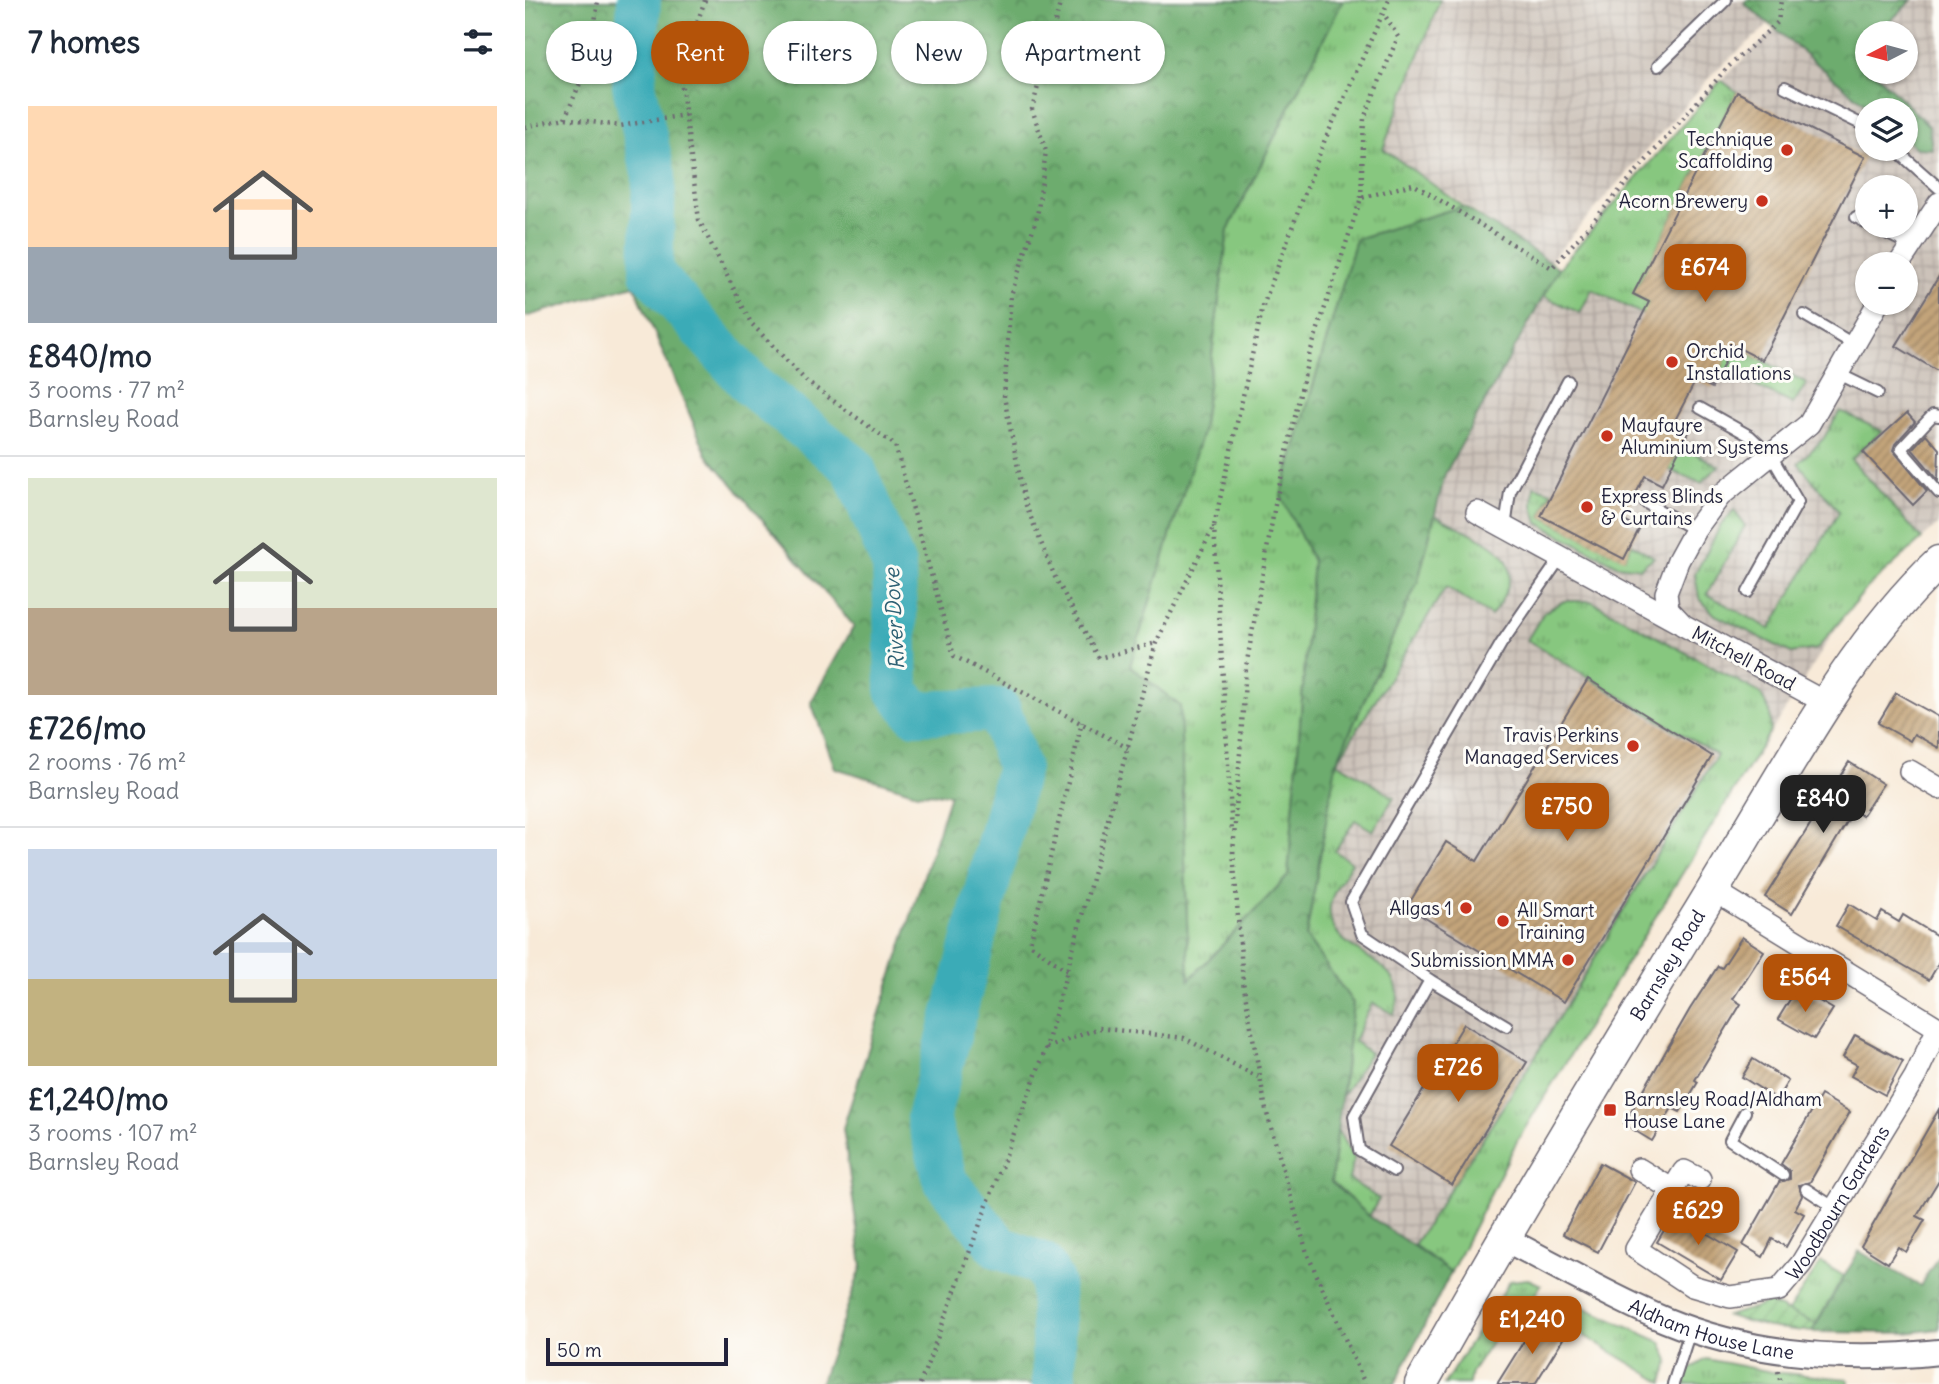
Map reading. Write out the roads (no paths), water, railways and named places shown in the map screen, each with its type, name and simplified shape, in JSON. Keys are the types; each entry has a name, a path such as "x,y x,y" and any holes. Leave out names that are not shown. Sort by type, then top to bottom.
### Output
{"main road":[{"name":"Barnsley Road","path":"1421,1384 1503,1238 1828,704 1870,641 1939,562"}],"street":[{"path":"1906,252 1939,203"},
{"name":"Mitchell Road","path":"1828,704 1683,625 1668,609 1666,593 1678,561 1695,530 1720,496 1772,457 1809,424 1871,315"},
{"path":"1477,512 1683,625"},
{"path":"1910,771 1939,788"},
{"name":"Woodbourn Gardens","path":"1700,1179 1684,1171 1636,1250 1692,1286 1730,1297 1779,1290 1801,1264 1915,1077 1938,1027 1713,890"},
{"path":"1639,1170 1673,1190"},
{"name":"Aldham House Lane","path":"1503,1238 1665,1320 1751,1346 1813,1354 1864,1356 1939,1352"}],"lane":[{"path":"1658,66 1726,0"},
{"path":"1785,87 1855,121"},
{"path":"1909,161 1939,188"},
{"path":"1896,238 1910,245"},
{"path":"1804,315 1855,345"},
{"path":"1839,374 1878,393"},
{"path":"1505,528 1510,492 1568,380"},
{"path":"1700,408 1750,436 1772,457 1798,502 1748,592"},
{"path":"1939,415 1933,415 1901,449 1939,494"},
{"path":"1646,503 1695,530"},
{"path":"1507,1026 1430,980 1362,934 1352,902 1500,644 1561,557"},
{"path":"1394,1171 1359,1150 1353,1116 1430,980"},
{"path":"1745,1112 1730,1140 1783,1175"},
{"path":"1806,1189 1835,1208"},
{"path":"1673,1384 1691,1328"}],"waterway":[{"name":"River Dove","path":"639,0 634,85 654,176 651,272 751,385 853,467 894,566 897,690 915,713 999,710 1018,767 928,1118 946,1182 999,1247 1042,1264 1052,1281 1054,1384"}],"place":[{"name":"Technique Scaffolding","path":"1787,150"},
{"name":"Acorn Brewery","path":"1762,201"},
{"name":"Orchid Installations","path":"1672,362"},
{"name":"Mayfayre Aluminium Systems","path":"1607,436"},
{"name":"Express Blinds & Curtains","path":"1587,507"},
{"name":"Travis Perkins Managed Services","path":"1633,746"},
{"name":"Allgas 1","path":"1466,908"},
{"name":"All Smart Training","path":"1503,921"},
{"name":"Submission MMA","path":"1568,960"},
{"name":"Barnsley Road/Aldham House Lane","path":"1610,1110"}]}
